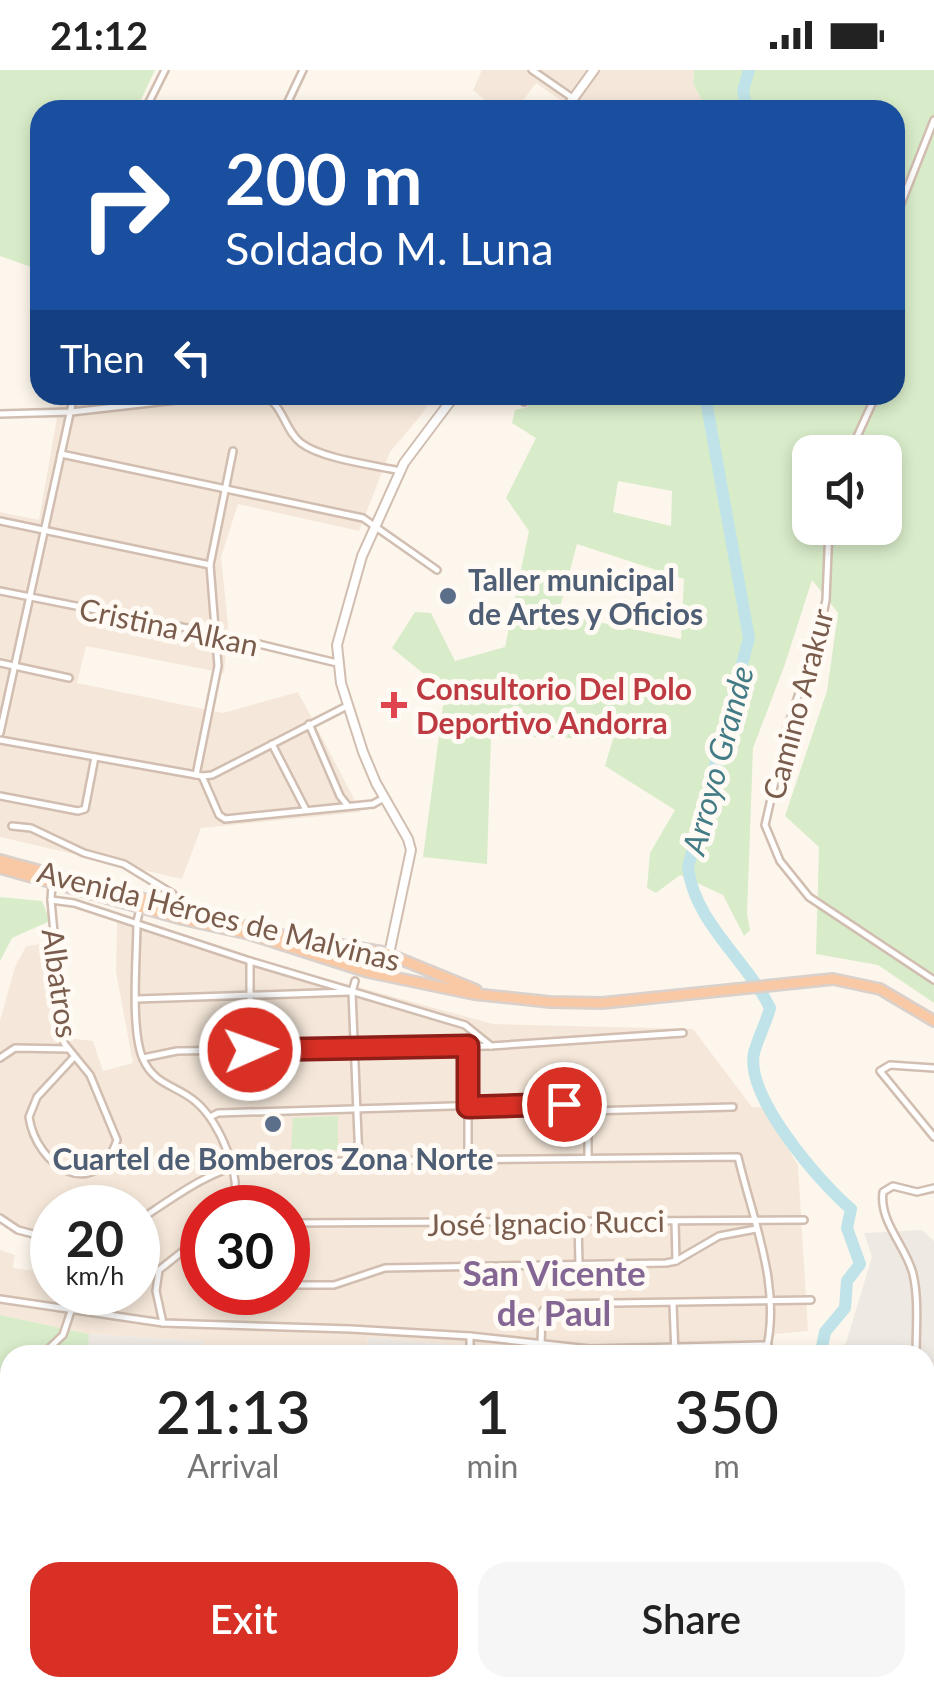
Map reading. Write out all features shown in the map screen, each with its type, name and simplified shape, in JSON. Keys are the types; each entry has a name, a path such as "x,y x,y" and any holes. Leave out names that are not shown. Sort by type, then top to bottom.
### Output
{"highway":[{"name":"Avenida Héroes de Malvinas","path":"0,860 368,972 493,996 575,1004 834,979 869,985 896,996 934,1021"},
{"name":"Avenida Héroes de Malvinas","path":"0,868 53,878"},
{"name":"Avenida Héroes de Malvinas","path":"141,903 274,934 368,948 493,996"},
{"path":"346,965 343,953 350,944"},
{"path":"385,976 394,966 391,955"}],"street":[{"path":"150,100 165,70"},
{"path":"288,100 302,70"},
{"path":"532,70 574,99 594,70"},
{"path":"905,193 934,120"},
{"path":"72,405 0,737 95,758 212,775 347,706"},
{"path":"0,414 133,405"},
{"path":"277,405 300,442 318,451 400,471"},
{"path":"391,955 391,938 411,850 384,798 347,706 337,645 347,600 375,525 412,448 446,405"},
{"path":"858,435 871,405"},
{"path":"233,452 210,565 217,676 199,776 221,818 373,804 384,798"},
{"path":"61,454 363,518 437,570"},
{"path":"0,521 210,565"},
{"name":"Camino Arakur","path":"828,545 826,600 820,630 791,716 765,825 780,861 809,897 934,980"},
{"name":"Cristina Alkan","path":"0,592 216,634 337,663"},
{"path":"0,663 69,678"},
{"path":"309,724 348,806"},
{"path":"272,744 306,810"},
{"path":"0,796 84,809 95,758"},
{"path":"12,826 32,828 84,853 124,864 173,894 176,909"},
{"name":"Albatros","path":"53,878 51,900 62,1035 68,1049 90,1075 117,1140 102,1166 86,1175 68,1172 52,1162 31,1128 37,1097 74,1057"},
{"path":"51,900 74,903 250,961 466,1025 491,1046"},
{"path":"141,903 137,925 137,999 138,1042 143,1058 160,1082 196,1101 210,1117 235,1185"},
{"path":"368,948 391,938"},
{"path":"250,961 250,1026"},
{"path":"346,965 355,980"},
{"path":"358,1161 352,992 355,980 368,972"},
{"path":"137,999 352,992"},
{"path":"143,1058 177,1052 491,1046 684,1034"},
{"path":"468,1046 468,1159"},
{"path":"0,1058 15,1048 68,1049"},
{"path":"934,1068 890,1065 880,1071 934,1137"},
{"path":"210,1117 218,1113 553,1103 588,1111 733,1107"},
{"path":"588,1111 588,1158"},
{"path":"160,1207 204,1178 251,1162 738,1157 766,1262 770,1300 768,1344 755,1345"},
{"path":"916,1345 913,1273 888,1221 882,1198 883,1192 893,1186 917,1192 934,1188"},
{"path":"0,1218 30,1233"},
{"name":"José Ignacio Rucci","path":"310,1224 804,1220"},
{"path":"675,1221 676,1261"},
{"path":"578,1222 579,1266"},
{"path":"310,1285 334,1284 386,1268 676,1261 719,1236 756,1230"},
{"path":"163,1323 156,1291 159,1270 180,1253"},
{"path":"0,1299 30,1304"},
{"path":"540,1345 542,1312 549,1304 811,1300"},
{"path":"673,1304 675,1345"},
{"path":"52,1345 63,1335 69,1315"},
{"path":"101,1315 163,1323 470,1336 533,1345"},
{"path":"470,1336 470,1345"}],"shaded area":[{"path":"482,70 694,70 693,83 702,100 561,100 536,83 523,100 484,100 473,90"},
{"path":"59,405 427,405 390,452 359,531 238,504 221,557 228,625 224,673 86,646 77,683 223,713 298,692 361,812 201,828 182,879 0,837 0,512 39,520"},
{"path":"117,921 493,1024 693,1029 752,1107 762,1107 798,1165 808,1331 776,1334 768,1345 452,1345 368,1337 367,1345 203,1345 202,1341 89,1334 0,1315 0,1250 15,1255 13,1268 30,1270 30,1315 160,1315 160,1185 30,1185 30,1232 0,1221 0,1021 15,967 26,946 48,943 59,1037 93,1041 103,1071 133,1063 116,972"},
{"path":"922,1230 934,1241 934,1345 844,1345 872,1257 864,1233"},
{"path":"89,1334 203,1341 203,1345 88,1345"},
{"path":"368,1337 452,1345 367,1345"}],"green space":[{"path":"0,70 155,70 141,100 30,100 30,266 0,256"},
{"path":"694,70 934,70 934,1003 878,965 816,954 819,847 785,816 827,691 838,613 812,580 753,748 747,914 750,930 744,936 723,895 680,875 656,893 647,888 650,853 675,810 605,766 613,739 491,736 487,864 423,857 445,691 392,648 415,612 431,613 455,661 505,647 529,531 506,498 536,438 512,423 515,410 528,405 905,405 905,100 702,100 693,83","holes":["618,481 672,491 671,526 613,512","577,544 684,579 681,639 559,611"]},
{"path":"0,897 42,901 50,921 12,938 0,961"},
{"path":"338,1116 338,1150 291,1152 293,1118"},
{"path":"0,1315 89,1334 88,1345 0,1345"}],"waterway":[{"name":"Arroyo Grande","path":"745,100 743,91 749,70"},
{"name":"Arroyo Grande","path":"707,405 749,638 688,867 692,887 710,923 770,1008 754,1053 754,1071 761,1092 787,1137 851,1209 847,1228 860,1264 847,1281 845,1308 825,1332 822,1345"}],"place":[{"name":"Taller municipal de Artes y Oficios","path":"448,596"},
{"name":"Consultorio Del Polo Deportivo Andorra","path":"394,705"},
{"name":"Cuartel de Bomberos Zona Norte","path":"273,1124"}],"district":[{"name":"San Vicente de Paul","path":"554,1292"}],"route":[{"path":"250,1050 468,1046 468,1107 564,1104"}]}
